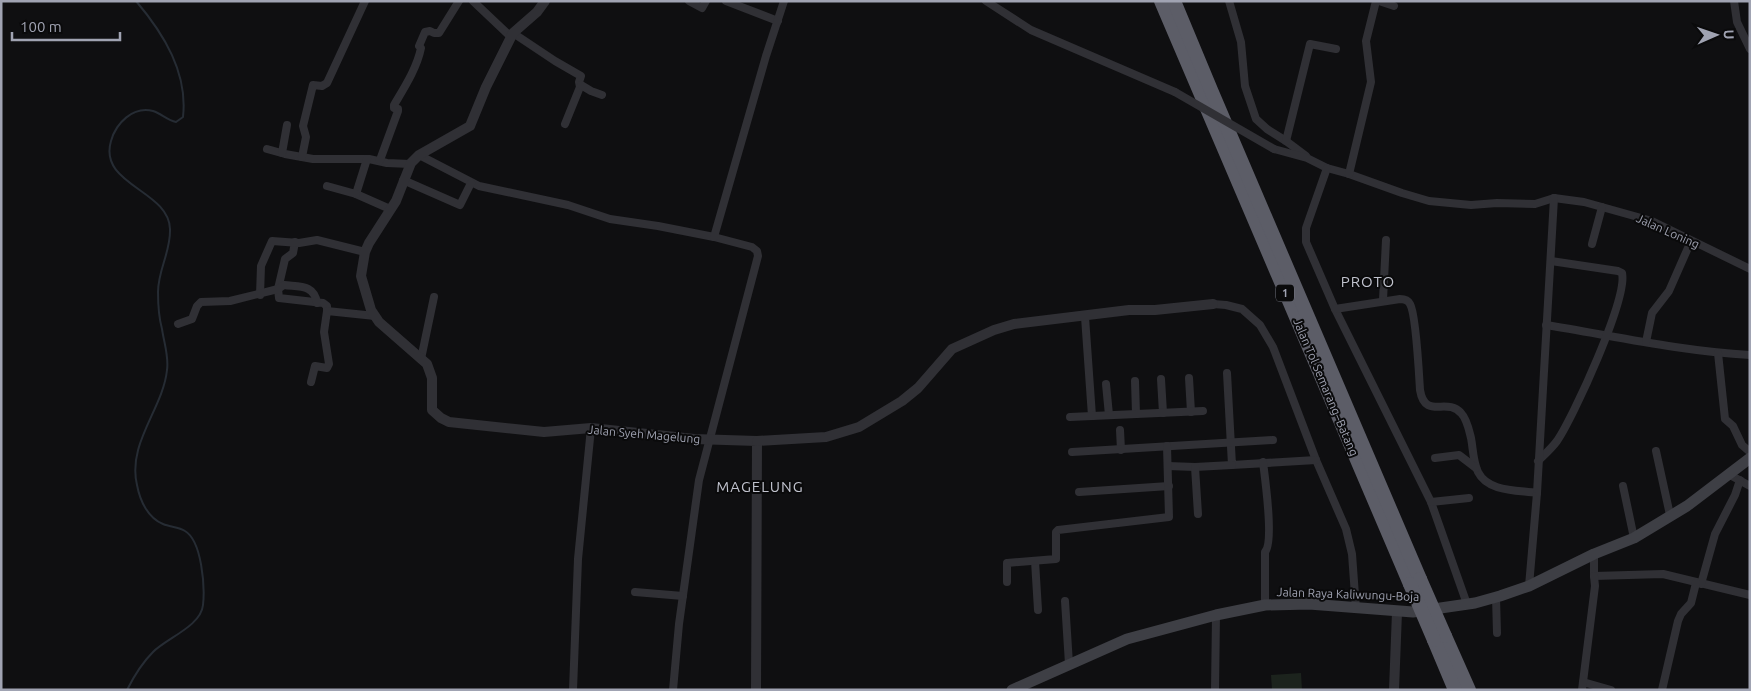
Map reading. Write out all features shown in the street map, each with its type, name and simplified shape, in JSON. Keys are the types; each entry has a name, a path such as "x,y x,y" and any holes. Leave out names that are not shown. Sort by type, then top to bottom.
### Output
{"highway":[{"name":"Jalan Tol Semarang–Batang","path":"1161,1 1439,638 1468,690"},
{"name":"Jalan Tol Semarang–Batang","path":"1174,1 1415,582"},
{"name":"Jalan Tol Semarang–Batang","path":"1439,638 1455,690"}],"main road":[{"name":"Jalan Raya Kaliwungu-Boja","path":"1012,690 1127,639 1216,615 1265,605 1309,604 1356,609 1418,612 1496,597 1529,586 1594,554 1634,538 1735,477 1750,458"}],"street":[{"path":"302,158 306,137 303,126 313,85 322,86 327,83 365,1"},
{"path":"380,160 398,111 398,109 394,108 394,105 420,54 421,48 418,46 421,38 425,32 439,33 459,1"},
{"path":"473,1 512,35 580,74 582,77 581,85 566,124"},
{"name":"Jalan Syeh Magelung","path":"545,1 537,12 512,35 486,87 470,126 419,155 410,164 396,201 365,252 361,276 367,300 379,322 427,364 431,373 432,410 445,420 462,424 544,432 592,428 711,440 756,441 826,437 853,429 871,421 918,388 952,349 990,331 1014,324 1129,310 1155,310 1213,304"},
{"path":"689,1 702,8 706,1"},
{"path":"726,1 778,21"},
{"path":"714,237 784,1"},
{"path":"986,1 1031,30 1175,92 1274,150 1307,158"},
{"path":"1229,1 1241,42 1245,86 1256,119 1307,158 1327,168 1410,196 1443,202 1471,205 1497,203 1535,204 1554,198 1537,493 1529,586"},
{"path":"1349,174 1371,82 1366,38 1377,1 1394,6"},
{"path":"1734,1 1737,22 1750,49"},
{"path":"1286,141 1310,44 1336,49"},
{"path":"581,85 602,95"},
{"path":"282,153 286,125"},
{"path":"267,149 302,158 366,159 380,160 387,163 410,164"},
{"path":"419,155 479,186 568,206 610,219 714,237 752,247 757,251 758,256 699,480 683,596 673,690"},
{"path":"356,194 366,159"},
{"path":"1327,168 1306,228 1306,242 1335,309 1431,502 1467,604"},
{"path":"404,180 460,204 471,182"},
{"path":"327,186 356,194 390,210"},
{"name":"Jalan Loning","path":"1554,198 1584,202 1645,218 1750,269"},
{"path":"1592,244 1602,207"},
{"path":"260,294 261,266 271,242 317,240 365,252"},
{"path":"1383,300 1386,240"},
{"path":"1646,342 1652,313 1669,291 1691,241"},
{"path":"295,242 293,253 285,259 278,289 280,299 326,304 327,311 324,332 329,364 327,368 315,366 311,382"},
{"path":"1538,462 1556,442 1568,423 1607,335 1620,297 1623,278 1622,273 1551,261"},
{"path":"178,324 192,319 200,302 230,301 278,289 284,285 308,288 316,294 317,302"},
{"path":"421,358 434,297"},
{"path":"1335,309 1383,300 1405,299 1409,302 1412,307 1421,398 1424,404 1432,407 1456,409 1462,413 1468,424 1478,473 1494,486 1537,493"},
{"path":"1213,304 1226,305 1242,310 1260,325 1273,348 1316,460 1348,535 1352,554 1356,609"},
{"path":"327,311 375,316"},
{"path":"1085,316 1092,416"},
{"path":"1546,325 1718,353 1750,355"},
{"path":"1718,353 1725,419 1733,426 1742,444 1750,452"},
{"path":"1227,373 1232,464"},
{"path":"1189,378 1191,412"},
{"path":"1161,379 1164,413"},
{"path":"1134,381 1136,414"},
{"path":"1106,384 1109,415"},
{"path":"1070,417 1203,411"},
{"path":"573,690 578,559 592,428"},
{"path":"1120,430 1122,450"},
{"path":"1072,452 1273,440"},
{"path":"756,441 756,690"},
{"path":"1007,582 1008,563 1054,560 1057,558 1056,532 1058,530 1169,517 1167,446"},
{"path":"1656,451 1670,515"},
{"path":"1435,458 1459,455 1476,468"},
{"path":"1168,466 1195,467 1316,460"},
{"path":"1263,462 1269,521 1268,550 1265,552 1264,567 1265,605"},
{"path":"1195,467 1198,514"},
{"path":"1735,477 1750,486"},
{"path":"1662,690 1678,621 1681,614 1691,603 1715,534 1735,495 1735,477"},
{"path":"1079,492 1169,486"},
{"path":"1623,486 1634,538"},
{"path":"1431,502 1469,498"},
{"path":"1594,554 1594,593 1582,686 1612,690"},
{"path":"1035,561 1038,610"},
{"path":"1594,576 1663,574 1750,595"},
{"path":"635,592 683,596"},
{"path":"1496,597 1497,632"},
{"path":"1065,601 1069,664"},
{"path":"1394,690 1397,612"},
{"path":"1215,690 1216,615"}],"shaded area":[{"path":"1301,673 1302,690 1272,690 1271,675"}],"waterway":[{"path":"127,690 138,670 153,652 190,625 201,612 203,605 203,576 199,554 191,536 185,531 163,524 153,518 140,497 135,470 141,440 159,399 167,370 167,355 159,316 158,292 160,276 169,245 170,229 167,216 159,205 124,178 115,168 110,156 111,141 121,122 126,117 139,111 153,111 176,122 183,117 184,101 182,85 172,55 156,27 136,1"}],"district":[{"name":"PROTO","path":"1368,281"},
{"name":"MAGELUNG","path":"760,486"}]}
